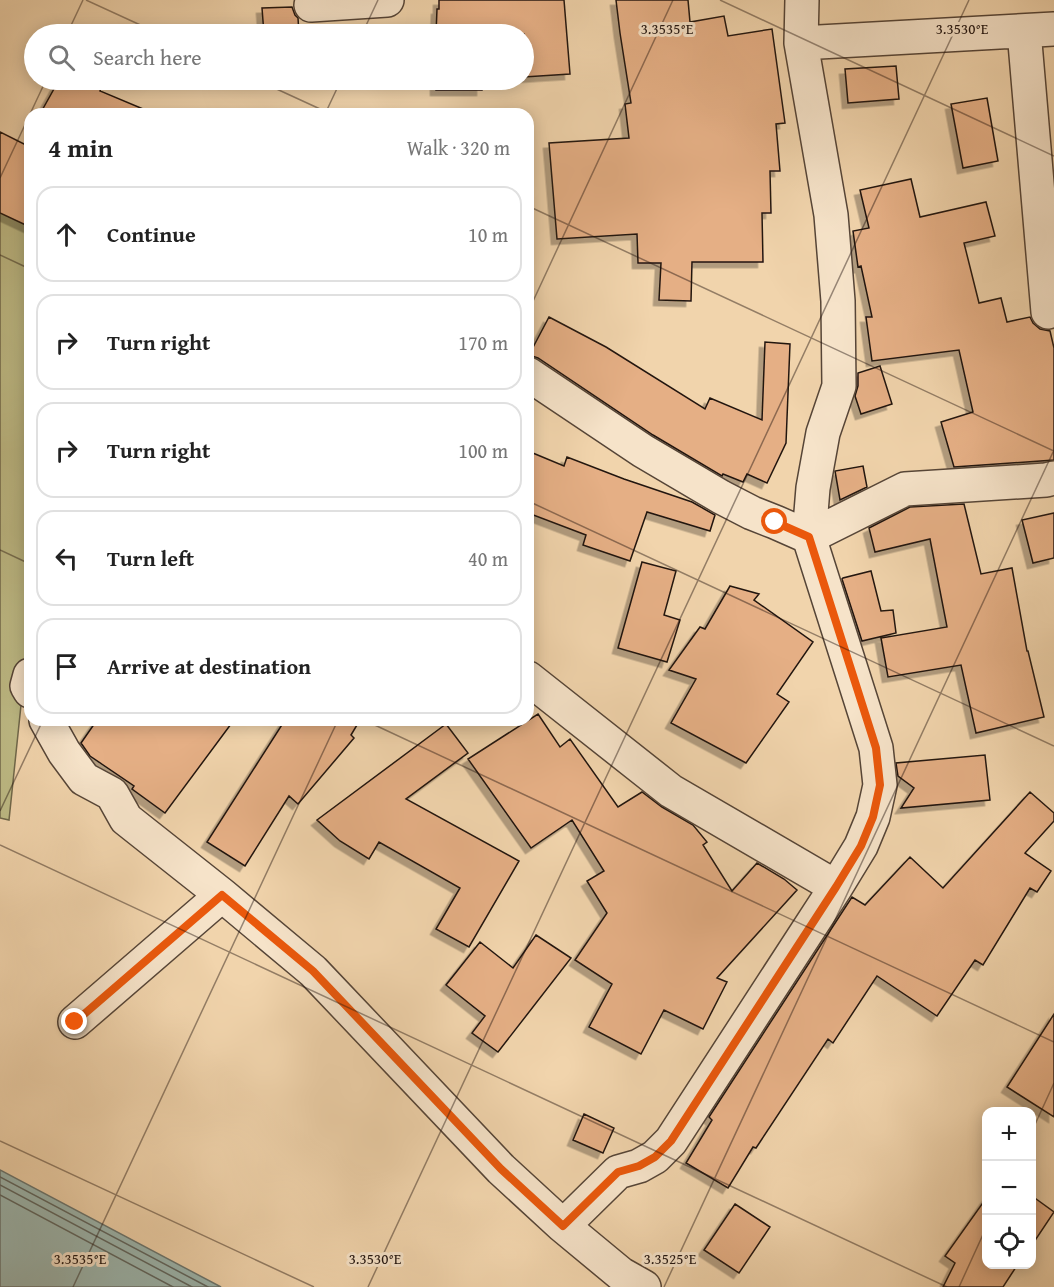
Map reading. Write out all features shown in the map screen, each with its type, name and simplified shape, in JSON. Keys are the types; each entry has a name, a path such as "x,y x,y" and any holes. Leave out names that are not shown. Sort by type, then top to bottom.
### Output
{"street":[{"path":"311,5 387,0"},
{"path":"563,1226 618,1172 639,1166 655,1157 671,1141 861,846 873,817 880,785 876,748 809,537 813,488 821,444 839,386 838,301 831,216 801,43 802,0"},
{"path":"801,43 1039,30 1048,312"},
{"path":"534,378 643,451 721,497 809,537 905,489 1054,478"},
{"path":"534,683 671,791 836,887"},
{"path":"49,726 64,753 84,779 112,794 126,819 313,971 501,1169 563,1226 621,1274 644,1287"},
{"path":"75,1022 222,895"}],"shaded area":[{"path":"0,179 24,212 24,676 9,820 0,818"}],"water":[{"path":"0,1170 221,1287 0,1287"}],"building":[{"path":"439,0 564,0 570,74 534,76 534,24 436,24 437,9 439,9"},
{"path":"616,0 688,0 690,22 724,16 728,36 772,29 785,123 776,124 780,171 770,171 771,213 762,213 763,262 692,262 691,301 659,300 661,263 638,263 637,234 557,239 549,143 629,138 625,104 631,103"},
{"path":"292,7 298,24 263,24 262,8"},
{"path":"896,66 899,99 848,103 845,69"},
{"path":"53,90 101,90 141,108 43,108"},
{"path":"987,98 998,161 963,168 951,104"},
{"path":"0,132 24,144 24,224 0,213"},
{"path":"911,179 920,217 986,202 995,236 964,243 979,303 1001,298 1007,322 1030,317 1040,329 1050,331 1054,348 1054,460 954,467 941,422 973,412 959,350 872,361 866,317 872,317 861,266 858,267 853,231 869,228 860,190"},
{"path":"549,317 606,347 705,409 710,398 762,420 765,342 790,344 786,443 767,483 747,474 743,482 723,474 722,476 653,435 534,357 534,346"},
{"path":"880,366 892,404 861,414 855,396 858,373"},
{"path":"534,454 564,466 567,457 692,502 715,515 710,531 647,512 630,561 583,545 586,535 534,515"},
{"path":"863,466 867,487 840,500 835,471"},
{"path":"964,504 981,574 1012,568 1027,651 1044,717 976,733 961,665 888,677 881,638 947,627 930,539 875,552 869,528 910,507"},
{"path":"1054,513 1054,558 1033,563 1022,520"},
{"path":"642,562 676,571 664,615 680,620 667,662 618,648"},
{"path":"871,571 881,611 893,610 896,633 862,641 842,579"},
{"path":"730,586 759,594 754,600 813,642 777,694 789,702 746,763 671,723 696,679 669,670 700,627 705,629"},
{"path":"538,714 560,747 570,739 618,807 642,792 693,825 707,842 703,845 732,891 757,863 784,879 797,890 717,978 727,982 703,1029 664,1010 641,1054 589,1027 612,984 575,960 607,913 587,881 604,871 572,820 531,848 468,759 519,726 534,726 534,717"},
{"path":"93,726 230,726 165,813 132,789 134,786 90,756 81,743"},
{"path":"281,726 356,726 351,735 354,738 298,804 289,796 245,866 207,842"},
{"path":"443,726 448,726 468,753 406,799 519,861 469,947 436,929 460,888 379,842 369,859 340,841 317,820"},
{"path":"985,755 990,800 901,808 914,788 898,776 896,763"},
{"path":"1030,792 1054,813 1054,821 1025,853 1051,871 1037,892 1030,888 983,965 975,960 937,1016 877,976 833,1043 828,1039 756,1148 753,1147 728,1188 686,1163 712,1120 709,1117 852,897 865,905 910,857 943,888"},
{"path":"536,935 571,958 498,1052 472,1033 485,1016 446,985 480,942 513,968"},
{"path":"1054,1014 1054,1117 1007,1087"},
{"path":"584,1114 614,1128 603,1153 573,1140"},
{"path":"1036,1199 1054,1212 1036,1239"},
{"path":"735,1204 770,1227 739,1273 704,1250"},
{"path":"982,1204 982,1269 1015,1269 1003,1287 943,1287 955,1263 945,1256"}],"route":[{"path":"75,1022 222,895 313,971 501,1169 563,1226 618,1172 639,1166 655,1157 671,1141 836,887 861,846 873,817 880,785 876,748 809,537 775,522"}]}
